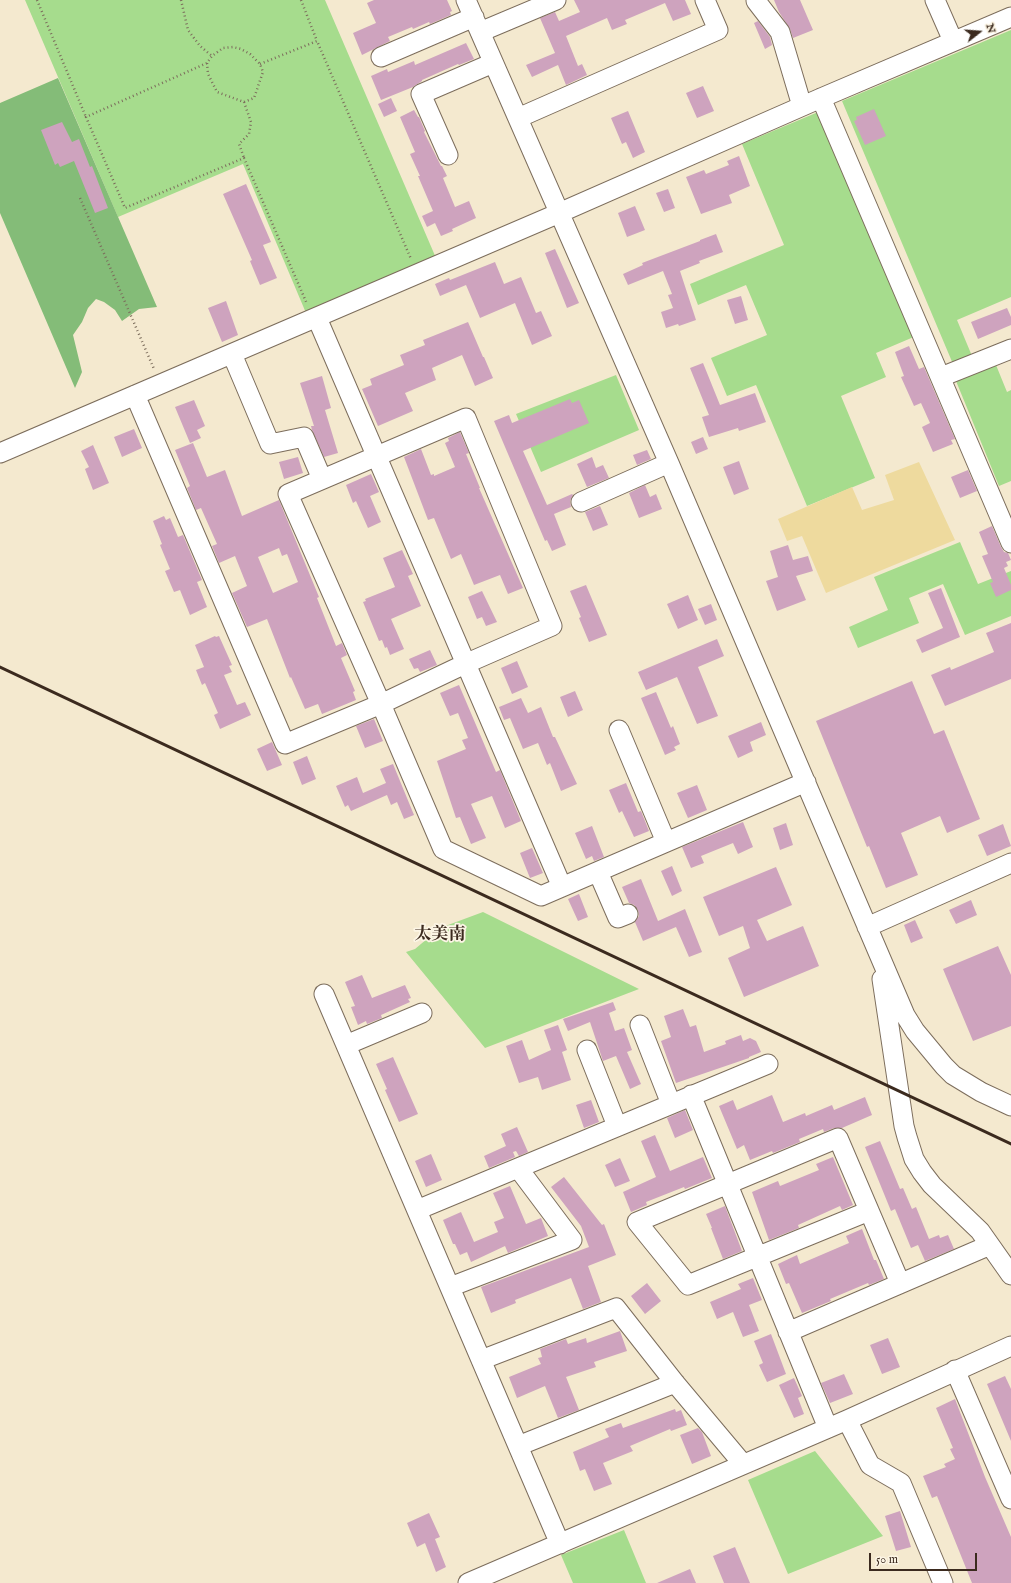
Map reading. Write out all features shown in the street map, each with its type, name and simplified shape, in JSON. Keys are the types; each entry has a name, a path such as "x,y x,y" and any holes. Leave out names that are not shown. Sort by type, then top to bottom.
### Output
{"street":[{"path":"381,57 473,16 556,0"},
{"path":"518,118 718,30 705,0"},
{"path":"935,0 953,41"},
{"path":"756,1 780,32 802,106"},
{"path":"473,16 669,463 905,1015 915,1031 944,1066 964,1082 1011,1106"},
{"path":"0,453 560,213 1011,16"},
{"path":"448,155 421,94 493,63"},
{"path":"821,98 1011,543"},
{"path":"315,318 562,887"},
{"path":"941,378 1011,349"},
{"path":"232,354 270,444 304,437 322,479"},
{"path":"135,395 285,744 381,704 465,664 552,626 466,418 288,494 381,704 443,849 541,896 806,782"},
{"path":"581,502 669,463"},
{"path":"619,730 666,842"},
{"path":"871,935 1011,863"},
{"path":"598,872 618,918 628,914"},
{"path":"871,935 884,988 904,1126 910,1147 922,1172 932,1185 980,1231 1011,1275"},
{"path":"324,994 560,1544"},
{"path":"346,1045 422,1013"},
{"path":"640,1025 671,1104"},
{"path":"587,1050 617,1126"},
{"path":"417,1210 768,1064"},
{"path":"691,1095 828,1428"},
{"path":"869,1211 688,1285 637,1222 838,1138 900,1283"},
{"path":"450,1287 572,1240 518,1168"},
{"path":"788,1332 990,1245"},
{"path":"481,1360 616,1308 675,1383 743,1464"},
{"path":"468,1583 847,1420 1011,1346"},
{"path":"955,1370 1011,1499"},
{"path":"518,1446 675,1383"},
{"path":"847,1420 870,1465 901,1483 943,1583"}],"path":[{"path":"37,0 125,208 244,158"},
{"path":"181,0 188,30 200,46 212,56"},
{"path":"301,0 316,41 417,274"},
{"path":"260,64 316,41"},
{"path":"86,117 207,63 212,56 223,48 233,47 245,52 260,64 263,72 254,98 244,102 217,92 208,74 207,63"},
{"path":"244,102 251,122 249,134 239,144 315,318"},
{"path":"80,198 161,384"}],"green space":[{"path":"25,0 325,0 436,258 306,313 243,164 118,217"},
{"path":"1011,30 1011,297 957,320 972,356 953,364 842,101"},
{"path":"58,78 157,307 139,309 122,321 115,310 104,302 96,299 88,308 82,322 73,335 82,372 75,388 0,213 0,103"},
{"path":"823,110 916,336 876,353 886,377 841,396 875,478 807,506 756,385 727,396 711,358 767,335 746,285 698,305 690,284 784,245 742,144"},
{"path":"996,365 1007,392 1011,390 1011,481 999,486 956,381"},
{"path":"616,375 639,430 541,472 516,414"},
{"path":"960,542 978,584 1011,571 1011,616 965,635 943,584 909,598 919,623 858,648 849,627 888,610 874,577"},
{"path":"483,912 639,989 485,1048 406,952 415,949 440,928"},
{"path":"815,1451 883,1536 788,1574 748,1480"},
{"path":"624,1530 646,1583 573,1583 561,1555"}],"sand":[{"path":"919,462 955,540 826,593 802,536 787,541 778,519 852,487 862,510 894,500 885,475"}],"building":[{"path":"374,0 447,0 452,11 450,12 451,15 430,24 429,22 413,29 412,27 388,37 390,41 362,55 353,33 376,23 367,3"},
{"path":"574,0 685,0 691,14 673,21 665,3 625,20 627,24 612,30 607,18 566,36 578,66 582,64 587,75 566,85 558,65 532,77 526,65 555,53 540,18 555,12 559,21 580,12"},
{"path":"774,0 800,0 813,30 793,38 790,29 779,12"},
{"path":"758,21 770,37 772,45 765,49 754,23"},
{"path":"466,43 474,59 459,65 458,64 422,80 413,87 381,100 371,76 387,69 388,72 414,61 415,65"},
{"path":"703,86 714,111 697,118 686,93"},
{"path":"391,98 397,111 384,117 378,104"},
{"path":"874,109 886,136 865,145 854,121 857,120 856,117"},
{"path":"414,110 419,117 425,131 424,132 447,176 443,178 455,207 469,201 476,218 441,236 435,223 427,227 422,216 433,211 410,154 415,152 400,117"},
{"path":"628,111 645,152 633,158 626,142 622,144 611,118"},
{"path":"62,122 72,142 79,139 90,167 92,166 108,208 95,213 74,161 60,167 58,163 55,165 41,130"},
{"path":"739,156 750,186 729,195 732,203 701,214 686,177 704,170 706,174 729,165 727,161"},
{"path":"246,184 271,242 263,245 277,278 260,285 250,261 252,260 223,194"},
{"path":"668,189 675,208 664,212 656,193"},
{"path":"635,206 645,230 627,237 618,213"},
{"path":"716,234 723,252 699,261 700,263 680,271 696,320 679,326 678,324 666,328 661,312 673,308 668,295 672,294 663,271 628,285 623,274 643,265 642,263"},
{"path":"555,249 579,303 567,308 545,253"},
{"path":"495,262 504,284 521,277 536,313 541,311 552,336 532,345 515,303 480,318 466,285 440,296 435,284 449,278 450,280"},
{"path":"741,296 748,320 735,324 727,300"},
{"path":"226,301 238,335 222,342 208,308"},
{"path":"1007,308 1011,317 1011,325 978,339 971,322"},
{"path":"468,322 493,378 475,386 462,355 432,368 436,380 405,393 413,411 378,426 362,389 372,385 370,379 404,365 400,355 425,345 423,340"},
{"path":"909,346 919,369 924,367 955,439 951,440 953,444 933,452 922,427 930,423 921,403 914,406 901,377 904,376 895,352"},
{"path":"703,363 720,405 755,393 766,422 739,431 738,428 709,437 702,417 709,415 690,368"},
{"path":"322,376 331,408 325,410 338,453 324,457 312,430 311,426 314,426 300,383"},
{"path":"570,399 572,403 579,400 589,423 523,451 547,505 572,494 573,495 570,501 571,507 554,514 566,545 552,551 547,540 545,541 494,421 509,415 512,423"},
{"path":"194,400 205,426 197,430 201,438 190,443 175,407"},
{"path":"134,429 142,448 122,457 114,437"},
{"path":"460,432 469,453 466,454 479,488 523,588 508,594 500,575 474,585 461,554 451,559 434,518 428,520 404,457 421,449 431,475 434,474 434,476 455,467 445,443 449,441 448,438"},
{"path":"703,437 708,449 696,454 691,442"},
{"path":"193,443 207,477 225,470 242,516 279,500 319,597 317,598 336,646 342,643 347,655 341,658 355,691 353,692 356,700 322,714 318,704 305,709 291,677 290,678 267,619 247,627 232,593 247,586 235,556 219,563 212,546 217,544 201,508 196,510 187,488 190,486 175,450","holes":["279,548 282,556 287,554 298,582 273,593 258,557"]},
{"path":"93,445 109,483 93,490 85,469 89,467 81,451"},
{"path":"647,450 651,459 637,465 633,455"},
{"path":"298,457 303,473 284,479 279,462"},
{"path":"592,457 596,468 603,465 609,478 587,487 577,464"},
{"path":"739,461 749,489 734,495 723,467"},
{"path":"968,470 977,491 960,498 951,477"},
{"path":"371,474 379,492 370,496 381,522 368,528 356,501 353,503 346,485"},
{"path":"645,485 650,497 656,494 662,509 639,518 629,493"},
{"path":"600,506 608,525 593,531 585,512"},
{"path":"164,516 166,520 170,518 178,537 183,535 202,580 197,582 207,607 190,615 180,590 174,592 165,571 170,569 160,545 162,544 153,521"},
{"path":"992,526 1001,547 1004,552 1008,553 1011,560 1006,562 1008,566 1004,568 1011,585 1011,590 996,597 990,583 993,582 982,556 988,554 979,532"},
{"path":"788,545 793,560 808,556 813,571 796,576 806,600 777,611 766,581 778,577 770,551"},
{"path":"402,550 413,574 408,576 421,606 391,619 404,649 390,655 382,640 379,641 363,602 366,601 365,599 395,587 383,558"},
{"path":"586,585 607,635 589,642 579,618 581,617 570,591"},
{"path":"941,588 960,637 922,653 916,640 943,628 928,593"},
{"path":"482,591 497,622 486,626 482,617 477,619 468,597"},
{"path":"688,595 698,620 678,629 667,604"},
{"path":"711,604 717,620 705,625 698,609"},
{"path":"1011,623 1011,679 945,706 931,675 950,667 951,670 994,652 986,633"},
{"path":"215,636 219,636 232,665 229,666 232,672 224,675 237,705 245,702 251,715 220,729 214,715 218,713 205,683 202,685 196,670 204,667 195,645"},
{"path":"717,639 724,656 698,667 718,716 697,724 677,677 646,690 638,672"},
{"path":"430,650 437,665 420,672 418,668 414,669 409,659"},
{"path":"517,661 528,687 512,694 501,668"},
{"path":"912,681 934,734 944,730 980,819 947,833 940,816 901,833 918,875 886,888 869,846 867,847 816,721"},
{"path":"459,685 496,772 500,770 521,821 505,828 492,796 471,804 486,838 471,844 460,817 456,818 437,761 466,749 462,740 468,738 458,713 450,716 440,693"},
{"path":"575,691 583,710 568,717 560,697"},
{"path":"656,692 671,728 673,726 680,744 674,747 676,750 665,755 641,698"},
{"path":"521,698 528,713 541,707 553,737 555,737 577,784 561,791 550,763 547,765 538,743 523,749 510,718 504,720 499,707"},
{"path":"374,719 383,741 365,748 356,726"},
{"path":"761,722 766,735 750,742 753,751 738,758 728,736"},
{"path":"272,742 282,765 267,771 257,749"},
{"path":"307,756 316,779 302,785 293,762"},
{"path":"393,764 414,815 404,819 397,802 391,805 387,795 351,811 348,805 345,807 336,786 357,777 363,793 386,783 380,769"},
{"path":"626,783 638,812 641,811 649,831 634,837 622,811 619,813 609,790"},
{"path":"697,785 707,810 688,818 677,793"},
{"path":"743,822 753,847 738,854 733,843 701,856 704,863 691,868 682,847"},
{"path":"786,823 793,845 780,850 773,828"},
{"path":"1003,824 1011,846 987,856 978,835"},
{"path":"592,826 604,857 594,861 592,856 586,859 575,833"},
{"path":"532,848 543,873 530,878 520,853"},
{"path":"672,866 682,891 672,896 661,871"},
{"path":"776,867 792,905 757,920 767,941 803,926 819,966 744,997 728,958 750,948 743,926 719,936 703,897"},
{"path":"641,879 658,921 685,909 702,952 689,957 676,927 643,941 635,922 639,916 638,910 634,905 629,903 622,887"},
{"path":"579,894 588,917 578,921 568,899"},
{"path":"971,900 977,915 956,924 949,910"},
{"path":"915,920 923,938 911,943 904,925"},
{"path":"998,946 1011,975 1011,1026 973,1041 943,969"},
{"path":"362,975 372,998 405,985 411,998 408,999 410,1002 381,1015 382,1018 367,1024 366,1021 358,1025 351,1007 355,1006 345,982"},
{"path":"613,1002 616,1010 609,1013 615,1031 624,1028 632,1050 627,1052 641,1084 630,1089 616,1056 603,1061 590,1022 568,1031 563,1019"},
{"path":"683,1009 690,1027 696,1025 704,1052 726,1044 725,1041 741,1035 743,1041 750,1038 756,1041 761,1052 749,1058 676,1083 661,1041 671,1037 664,1016"},
{"path":"558,1025 567,1050 562,1052 571,1080 542,1090 538,1077 519,1083 506,1046 522,1040 529,1060 551,1050 544,1030"},
{"path":"393,1057 418,1114 399,1122 385,1090 387,1089 376,1064"},
{"path":"772,1095 783,1122 805,1113 806,1116 832,1105 834,1110 865,1097 872,1115 842,1128 834,1128 824,1132 823,1129 799,1139 800,1142 773,1153 772,1151 750,1160 744,1145 737,1149 719,1106 733,1100 737,1110"},
{"path":"591,1100 599,1122 584,1128 576,1105"},
{"path":"685,1110 693,1130 675,1138 667,1118"},
{"path":"517,1127 528,1152 519,1156 516,1151 513,1152 515,1157 489,1168 484,1156 506,1146 501,1134"},
{"path":"655,1135 670,1171 703,1157 712,1178 646,1202 647,1205 631,1212 623,1192 656,1177 641,1141"},
{"path":"880,1141 900,1189 903,1188 912,1209 916,1207 929,1239 939,1235 940,1238 948,1235 954,1249 925,1261 918,1245 911,1248 895,1209 891,1211 865,1147"},
{"path":"431,1154 442,1180 426,1187 415,1161"},
{"path":"833,1157 853,1205 842,1210 840,1206 798,1225 799,1228 769,1240 752,1192 778,1181 780,1186 819,1170 816,1164"},
{"path":"620,1158 630,1181 615,1187 605,1165"},
{"path":"564,1177 602,1225 604,1224 616,1255 588,1266 601,1302 583,1309 571,1278 515,1300 516,1303 491,1313 481,1287 589,1247 581,1226 551,1187"},
{"path":"510,1186 526,1224 541,1218 548,1236 508,1253 505,1246 471,1262 467,1252 460,1255 455,1244 453,1244 443,1220 461,1212 474,1242 498,1232 494,1222 504,1218 493,1193"},
{"path":"725,1206 742,1251 723,1259 706,1214"},
{"path":"862,1229 874,1260 876,1260 884,1279 869,1285 868,1283 802,1313 789,1283 786,1284 778,1264 797,1255 800,1264 849,1243 846,1236"},
{"path":"753,1278 762,1300 749,1305 759,1331 743,1337 733,1312 717,1319 710,1302 741,1289 738,1284"},
{"path":"647,1283 661,1301 645,1314 631,1296"},
{"path":"620,1331 627,1351 594,1362 596,1367 566,1377 579,1410 558,1418 545,1386 517,1398 509,1377 541,1364 538,1358 542,1357 540,1349 566,1339 568,1344 586,1338 587,1343"},
{"path":"771,1334 786,1374 767,1382 759,1365 763,1363 754,1341"},
{"path":"888,1338 900,1367 882,1374 870,1345"},
{"path":"844,1374 853,1394 830,1403 821,1383"},
{"path":"1005,1376 1011,1389 1011,1441 987,1384"},
{"path":"794,1378 802,1396 798,1398 804,1414 794,1418 779,1385"},
{"path":"955,1399 985,1477 1011,1537 1011,1583 972,1583 937,1496 932,1498 923,1476 946,1467 944,1464 955,1459 950,1449 953,1448 936,1408"},
{"path":"675,1409 676,1412 681,1410 687,1425 671,1431 670,1429 630,1446 633,1451 603,1463 612,1484 594,1491 585,1469 580,1471 573,1452 609,1437 605,1429 621,1423 623,1428"},
{"path":"698,1428 702,1432 711,1456 692,1464 680,1435"},
{"path":"900,1511 911,1547 896,1551 885,1516"},
{"path":"429,1513 440,1537 435,1539 446,1567 436,1572 425,1543 417,1547 407,1523"},
{"path":"735,1547 750,1583 724,1583 713,1556"},
{"path":"690,1569 696,1583 657,1583"}],"railway":[{"path":"0,667 1011,1144"}],"district":[{"name":"太美南","path":"440,936"}]}
